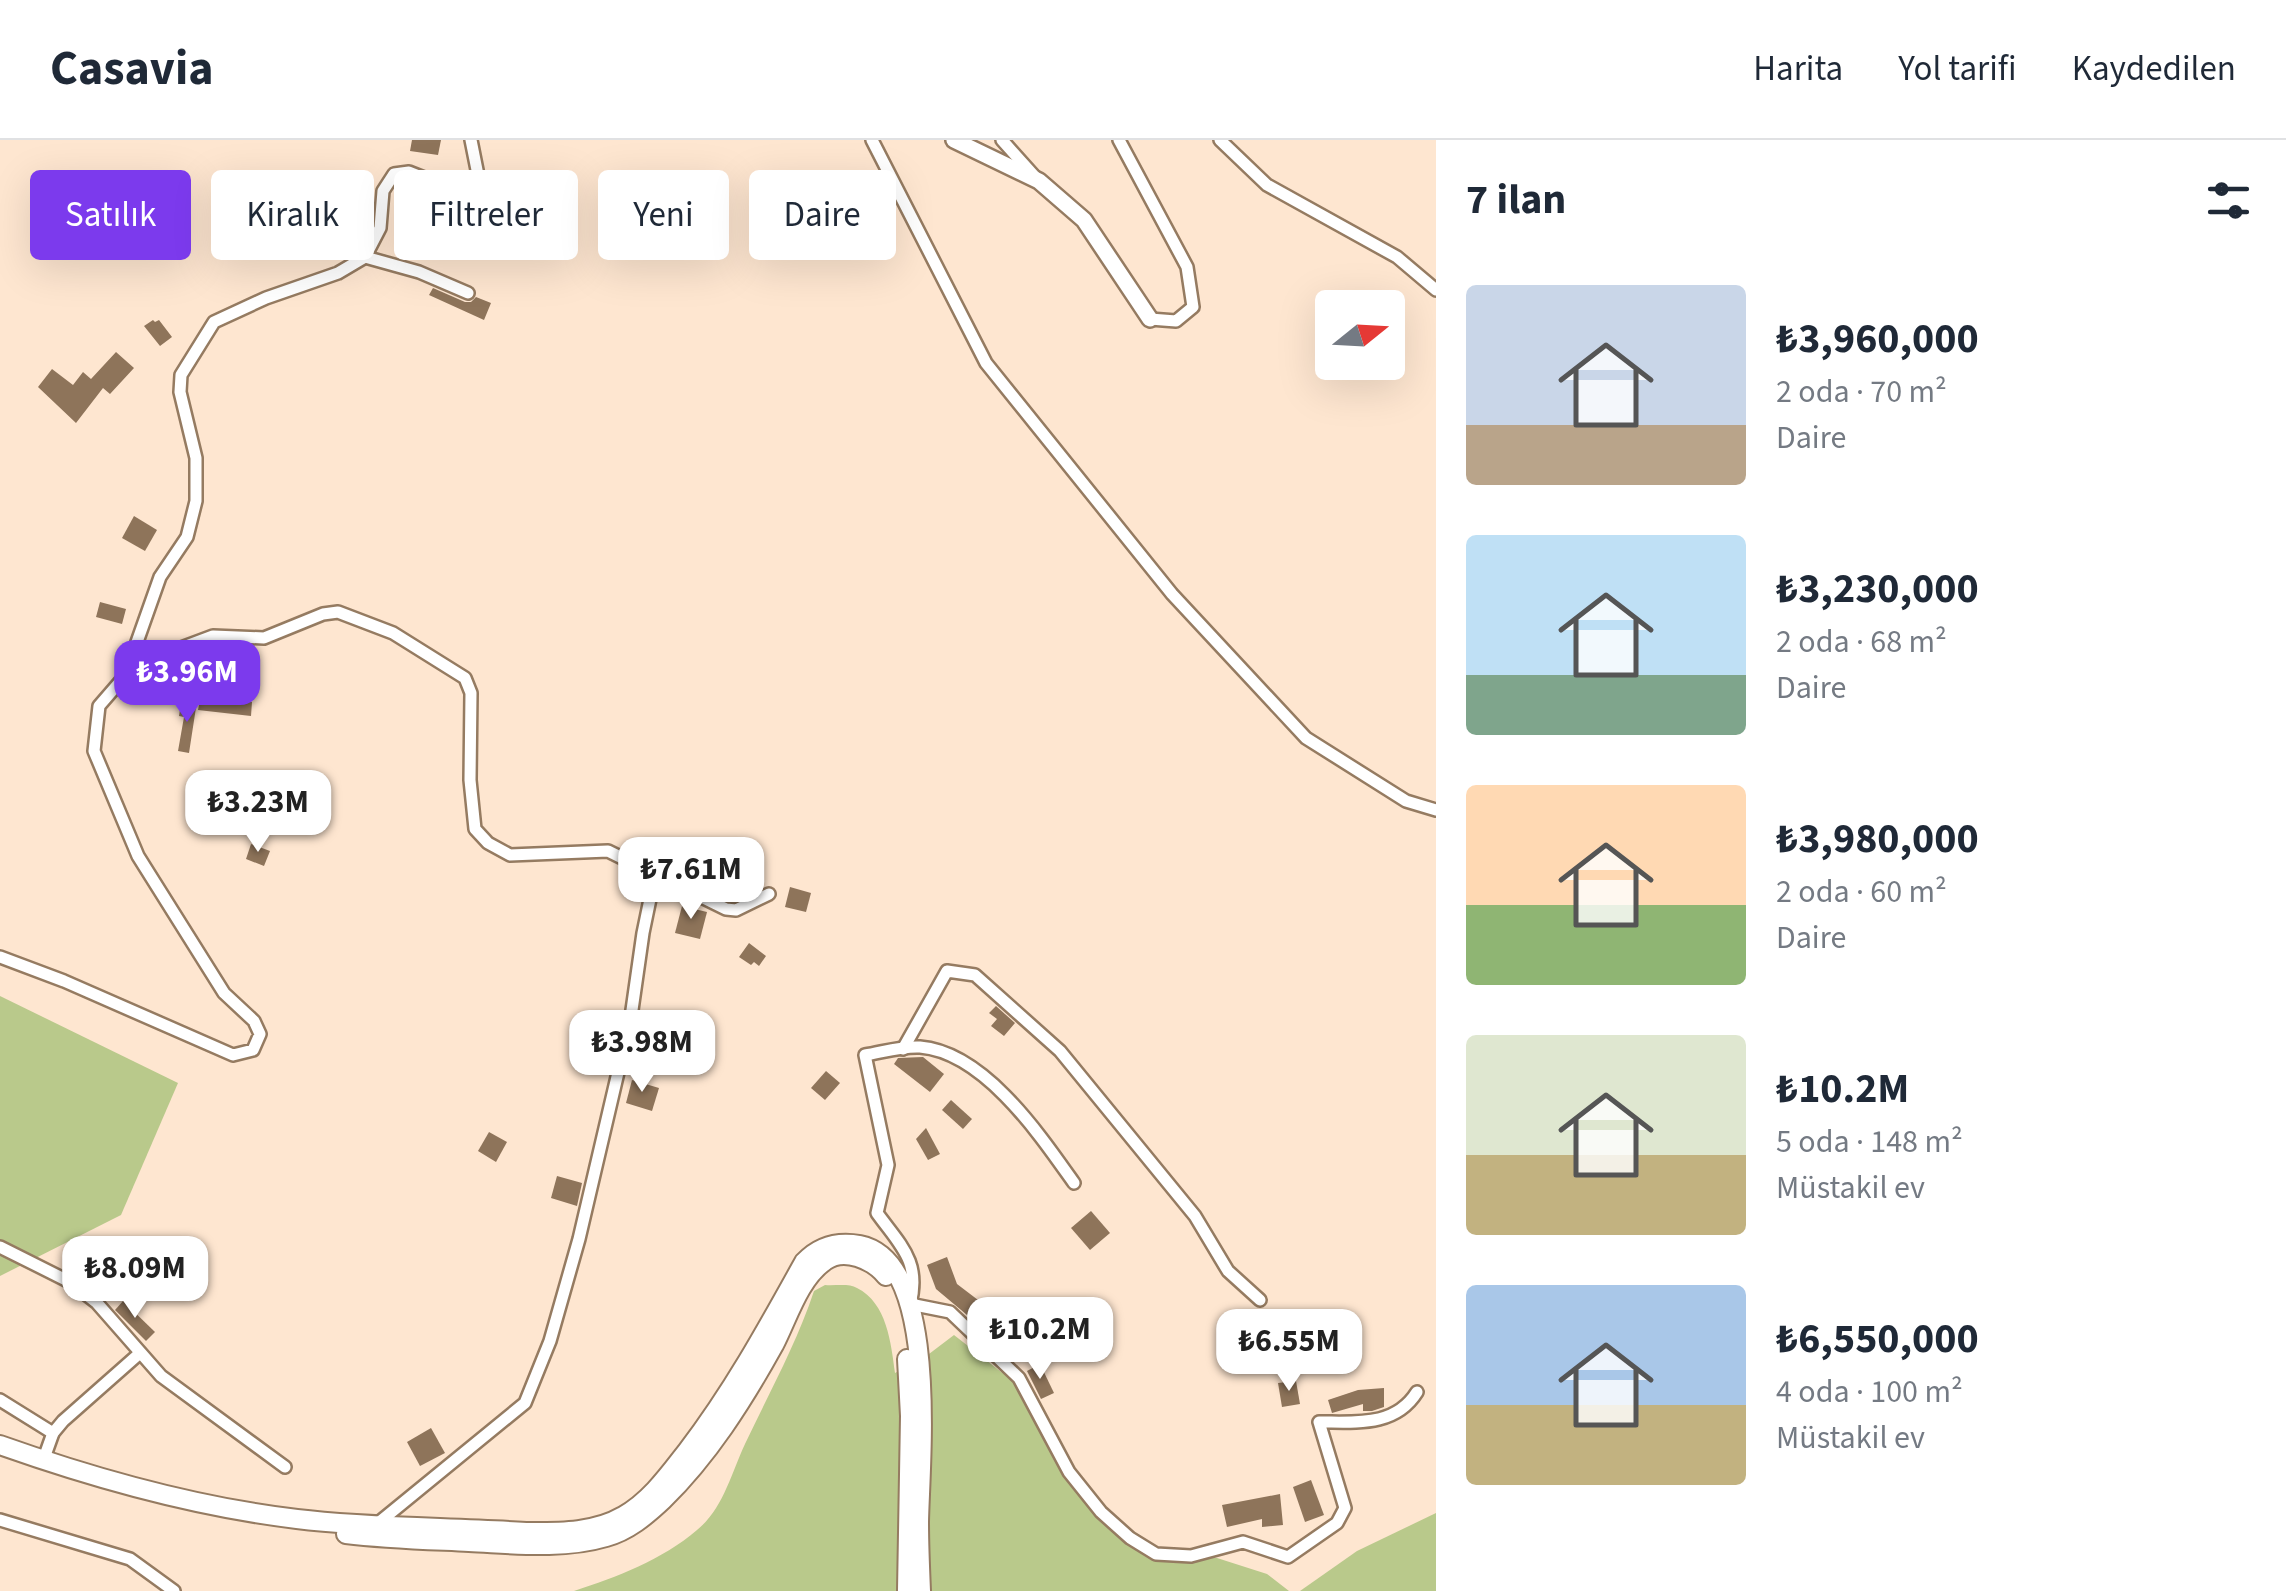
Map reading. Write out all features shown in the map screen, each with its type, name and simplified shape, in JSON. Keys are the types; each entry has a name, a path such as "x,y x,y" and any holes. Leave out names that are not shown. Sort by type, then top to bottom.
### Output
{"main road":[{"path":"0,1446 104,1479 300,1520 556,1532 602,1525 620,1518 653,1492 713,1417 813,1252 844,1244 871,1248 896,1272 910,1304 922,1393 921,1591"},
{"path":"0,1458 69,1481 220,1518 369,1537 516,1544 560,1544 603,1538 641,1520 694,1466 724,1426 808,1279 821,1263 844,1255 873,1264 884,1272 904,1327 910,1416 907,1591"}],"street":[{"path":"374,240 380,228 384,192 394,174 409,172 476,198 481,190 471,140"},
{"path":"872,140 986,363 1172,594 1306,738 1406,800 1436,810"},
{"path":"954,140 1039,182"},
{"path":"1002,140 1039,182 1084,220 1150,320 1176,320 1193,307 1187,268 1118,140"},
{"path":"1220,140 1266,185 1398,257 1436,290"},
{"path":"374,259 420,272 468,293"},
{"path":"0,957 233,1055 253,1050 260,1034 254,1021 224,992 138,856 94,751 100,706 125,676 160,577 187,537 196,501 196,458 180,392 181,375 214,322 266,298 338,273 361,260"},
{"path":"125,676 165,654 212,636 264,638 323,614 338,612 392,633 465,678 472,693 470,780 475,829 488,843 510,855 608,851 726,909 736,910 768,894"},
{"path":"376,1525 526,1404 550,1341 579,1239 631,1017 656,876"},
{"path":"903,1048 947,971 976,975 1060,1051 1195,1216 1228,1271 1260,1300"},
{"path":"1074,1184 1044,1141 980,1071 941,1052 920,1047 866,1055 888,1165 877,1213 901,1241 909,1260 915,1283 910,1304 950,1312 1019,1378 1069,1472 1101,1512 1130,1538 1156,1554 1190,1556 1243,1542 1288,1557 1337,1523 1345,1508 1319,1422 1370,1422 1406,1409 1417,1392"},
{"path":"0,1247 96,1302 160,1376 285,1467"},
{"path":"43,1461 52,1433 140,1353"},
{"path":"0,1400 52,1433"},
{"path":"0,1520 130,1559 174,1591"}],"green space":[{"path":"0,996 178,1083 121,1215 0,1276"},
{"path":"825,1285 854,1286 875,1303 886,1325 895,1373 954,1335 1014,1382 1070,1484 1146,1553 1217,1558 1267,1574 1289,1591 574,1591 654,1559 706,1522 726,1490 814,1291"},
{"path":"1436,1513 1436,1591 1300,1591 1357,1551"}],"building":[{"path":"412,140 441,140 438,155 410,151"},
{"path":"433,288 465,302 476,297 491,303 484,320 429,295"},
{"path":"159,320 172,337 160,346 144,326"},
{"path":"116,352 134,368 110,394 103,388 76,423 38,387 52,369 73,385 83,372 91,379"},
{"path":"134,516 157,530 145,551 122,538"},
{"path":"100,602 126,609 122,624 96,617"},
{"path":"209,653 232,657 223,699 252,702 251,716 198,710"},
{"path":"186,700 197,701 189,753 178,751 184,717 179,716 181,703 186,704"},
{"path":"251,844 270,851 264,866 246,859"},
{"path":"740,858 754,886 737,895 723,866"},
{"path":"790,887 811,893 806,912 785,907"},
{"path":"682,906 707,912 700,939 675,933"},
{"path":"749,943 766,956 759,966 739,957"},
{"path":"996,1006 1015,1023 1004,1036 991,1026 997,1019 989,1013"},
{"path":"923,1057 944,1074 930,1092 894,1064 898,1058"},
{"path":"826,1071 840,1083 825,1100 811,1088"},
{"path":"632,1080 659,1088 652,1111 626,1103"},
{"path":"951,1100 972,1119 963,1129 942,1110"},
{"path":"926,1128 940,1154 928,1160 916,1139"},
{"path":"489,1132 507,1142 496,1162 478,1151"},
{"path":"557,1176 582,1183 577,1206 551,1198"},
{"path":"1091,1211 1110,1233 1090,1250 1071,1228"},
{"path":"947,1257 957,1284 978,1300 967,1315 936,1289 927,1265"},
{"path":"123,1301 155,1332 146,1341 115,1310"},
{"path":"1040,1364 1054,1393 1041,1399 1027,1371"},
{"path":"1296,1381 1300,1404 1282,1407 1278,1383"},
{"path":"1384,1388 1384,1407 1363,1411 1363,1404 1332,1413 1328,1400 1358,1390"},
{"path":"431,1428 445,1453 420,1466 407,1442"},
{"path":"1311,1480 1324,1515 1305,1522 1293,1487"},
{"path":"1280,1494 1283,1525 1262,1527 1262,1519 1227,1527 1222,1505"}]}
